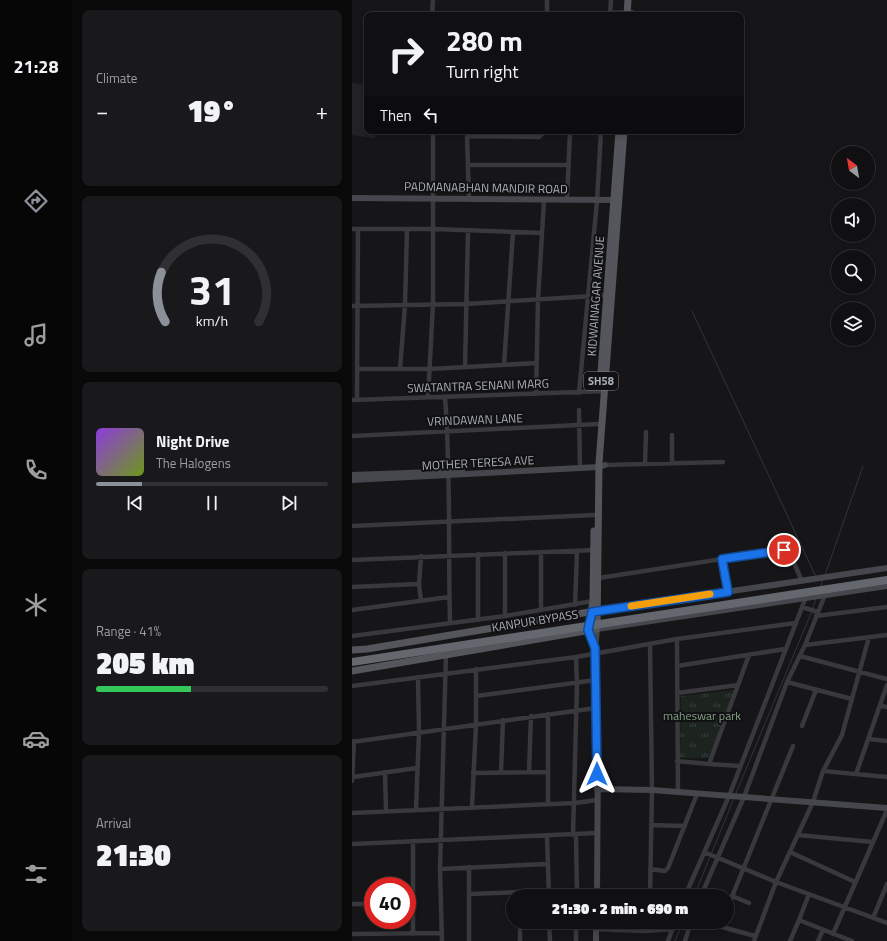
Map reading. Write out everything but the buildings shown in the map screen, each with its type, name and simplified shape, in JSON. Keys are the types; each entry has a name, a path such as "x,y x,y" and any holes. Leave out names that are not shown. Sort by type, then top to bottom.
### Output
{"highway":[{"name":"KANPUR BYPASS","path":"352,657 887,575"},
{"name":"KANPUR BYPASS","path":"352,662 887,580"}],"main road":[{"path":"628,0 629,12"},
{"path":"629,12 632,0"},
{"name":"KIDWAINAGAR AVENUE","path":"588,630 595,611 599,578 594,515 610,295 619,134"},
{"name":"KIDWAINAGAR AVENUE","path":"616,200 624,134"},
{"name":"KIDWAINAGAR AVENUE","path":"597,629 593,601 597,550 598,424 603,391"},
{"path":"352,650 367,649 595,611"},
{"path":"352,671 446,653 597,629"}],"street":[{"path":"432,12 433,0"},
{"path":"546,12 547,0"},
{"path":"610,12 611,0"},
{"path":"428,398 433,304 433,134"},
{"path":"469,199 467,134 539,137 542,134"},
{"path":"567,200 570,134"},
{"path":"580,393 597,201 601,134"},
{"path":"468,165 568,165"},
{"name":"PADMANABHAN MANDIR ROAD","path":"352,198 616,200"},
{"path":"536,394 538,300 544,200"},
{"path":"352,228 542,233"},
{"path":"354,400 356,369 354,306 358,228"},
{"path":"400,369 404,305 406,229"},
{"path":"465,367 465,304 468,231"},
{"path":"504,364 513,232"},
{"path":"354,306 465,304 508,300 538,300 610,295"},
{"path":"356,369 430,369 537,363"},
{"name":"SWATANTRA SENANI MARG","path":"354,400 603,391"},
{"path":"445,397 450,474 448,555 450,622"},
{"path":"579,410 578,426 580,466"},
{"name":"VRINDAWAN LANE","path":"352,436 598,424"},
{"path":"645,464 646,432"},
{"path":"672,435 672,464"},
{"path":"352,475 450,474 598,465 723,462"},
{"name":"MOTHER TERESA AVE","path":"352,480 450,474"},
{"path":"352,526 594,515"},
{"path":"599,578 786,549 789,552 802,581"},
{"path":"352,564 352,560 421,556 597,550"},
{"path":"575,605 577,551"},
{"path":"541,552 541,610"},
{"path":"505,553 505,616"},
{"path":"478,554 478,620"},
{"path":"421,556 419,584 421,601"},
{"path":"722,559 728,592"},
{"path":"595,611 887,568"},
{"path":"352,588 419,584"},
{"path":"597,889 595,650 597,629 887,586"},
{"path":"704,889 715,858 743,797 787,682 805,645 822,595"},
{"path":"352,610 449,596"},
{"path":"688,889 730,796 785,649 808,597"},
{"path":"352,636 450,622 478,620 593,601"},
{"path":"804,608 816,613 887,607"},
{"path":"352,686 418,676 576,657 595,650 650,644 796,623"},
{"path":"588,630 595,650"},
{"path":"805,645 887,635"},
{"path":"733,929 755,938 776,882 813,802 823,771 842,735 869,637"},
{"path":"677,639 678,793"},
{"path":"650,644 652,790 650,889"},
{"path":"677,666 785,649"},
{"path":"442,941 440,869 446,653"},
{"path":"709,764 749,655"},
{"path":"800,656 887,679"},
{"path":"576,657 577,684 574,835 576,889"},
{"path":"472,806 476,724 476,669"},
{"path":"416,808 419,732 418,676"},
{"path":"476,696 577,684 596,680"},
{"path":"787,682 852,699"},
{"path":"677,694 738,685"},
{"path":"856,774 881,706 887,685"},
{"path":"802,726 816,690"},
{"path":"881,706 887,707"},
{"path":"352,781 353,742 444,728 596,708"},
{"path":"548,714 548,804"},
{"path":"529,772 531,716"},
{"path":"501,772 503,720"},
{"path":"869,739 887,740"},
{"path":"734,891 792,746"},
{"path":"677,760 740,766"},
{"path":"352,777 417,768"},
{"path":"823,771 887,777"},
{"path":"385,772 386,811"},
{"path":"473,773 547,772"},
{"path":"597,789 652,790 887,809 833,934"},
{"path":"650,870 665,871 668,868 697,794"},
{"path":"352,813 416,808 575,803 597,800"},
{"path":"651,824 685,826"},
{"path":"352,844 441,839 574,835 597,832"},
{"path":"798,834 873,842"},
{"path":"547,836 549,889"},
{"path":"411,877 413,841"},
{"path":"790,852 855,882"},
{"path":"705,853 776,882 887,923"},
{"path":"440,869 548,864"},
{"path":"469,868 469,941"},
{"path":"873,918 887,884"},
{"path":"469,894 506,894"},
{"path":"790,941 809,894"},
{"path":"734,897 749,903"},
{"path":"352,904 364,904"},
{"path":"799,920 852,941"},
{"path":"412,929 412,934"},
{"path":"520,929 520,941"},
{"path":"549,929 550,941"},
{"path":"576,929 576,941"},
{"path":"596,941 596,930 645,931 673,929 668,941"},
{"path":"685,941 689,929"},
{"path":"818,941 823,930"},
{"path":"352,934 442,933"}],"shaded area":[{"path":"352,83 364,85 364,134 375,134 375,138 352,135"}],"green space":[{"name":"maheswar park","path":"734,690 709,758 680,758 681,696"}],"waterway":[{"path":"692,311 816,577"},
{"path":"825,575 863,466"},
{"path":"821,586 823,579"},
{"path":"813,608 816,598"},
{"path":"736,793 812,611"},
{"path":"712,852 734,798"},
{"path":"697,889 710,857"},
{"path":"675,941 680,929"}],"slow traffic":[{"path":"631,606 710,594"}],"route":[{"path":"597,774 598,745 595,648 588,630 592,612 728,592 722,559 784,550"}]}
